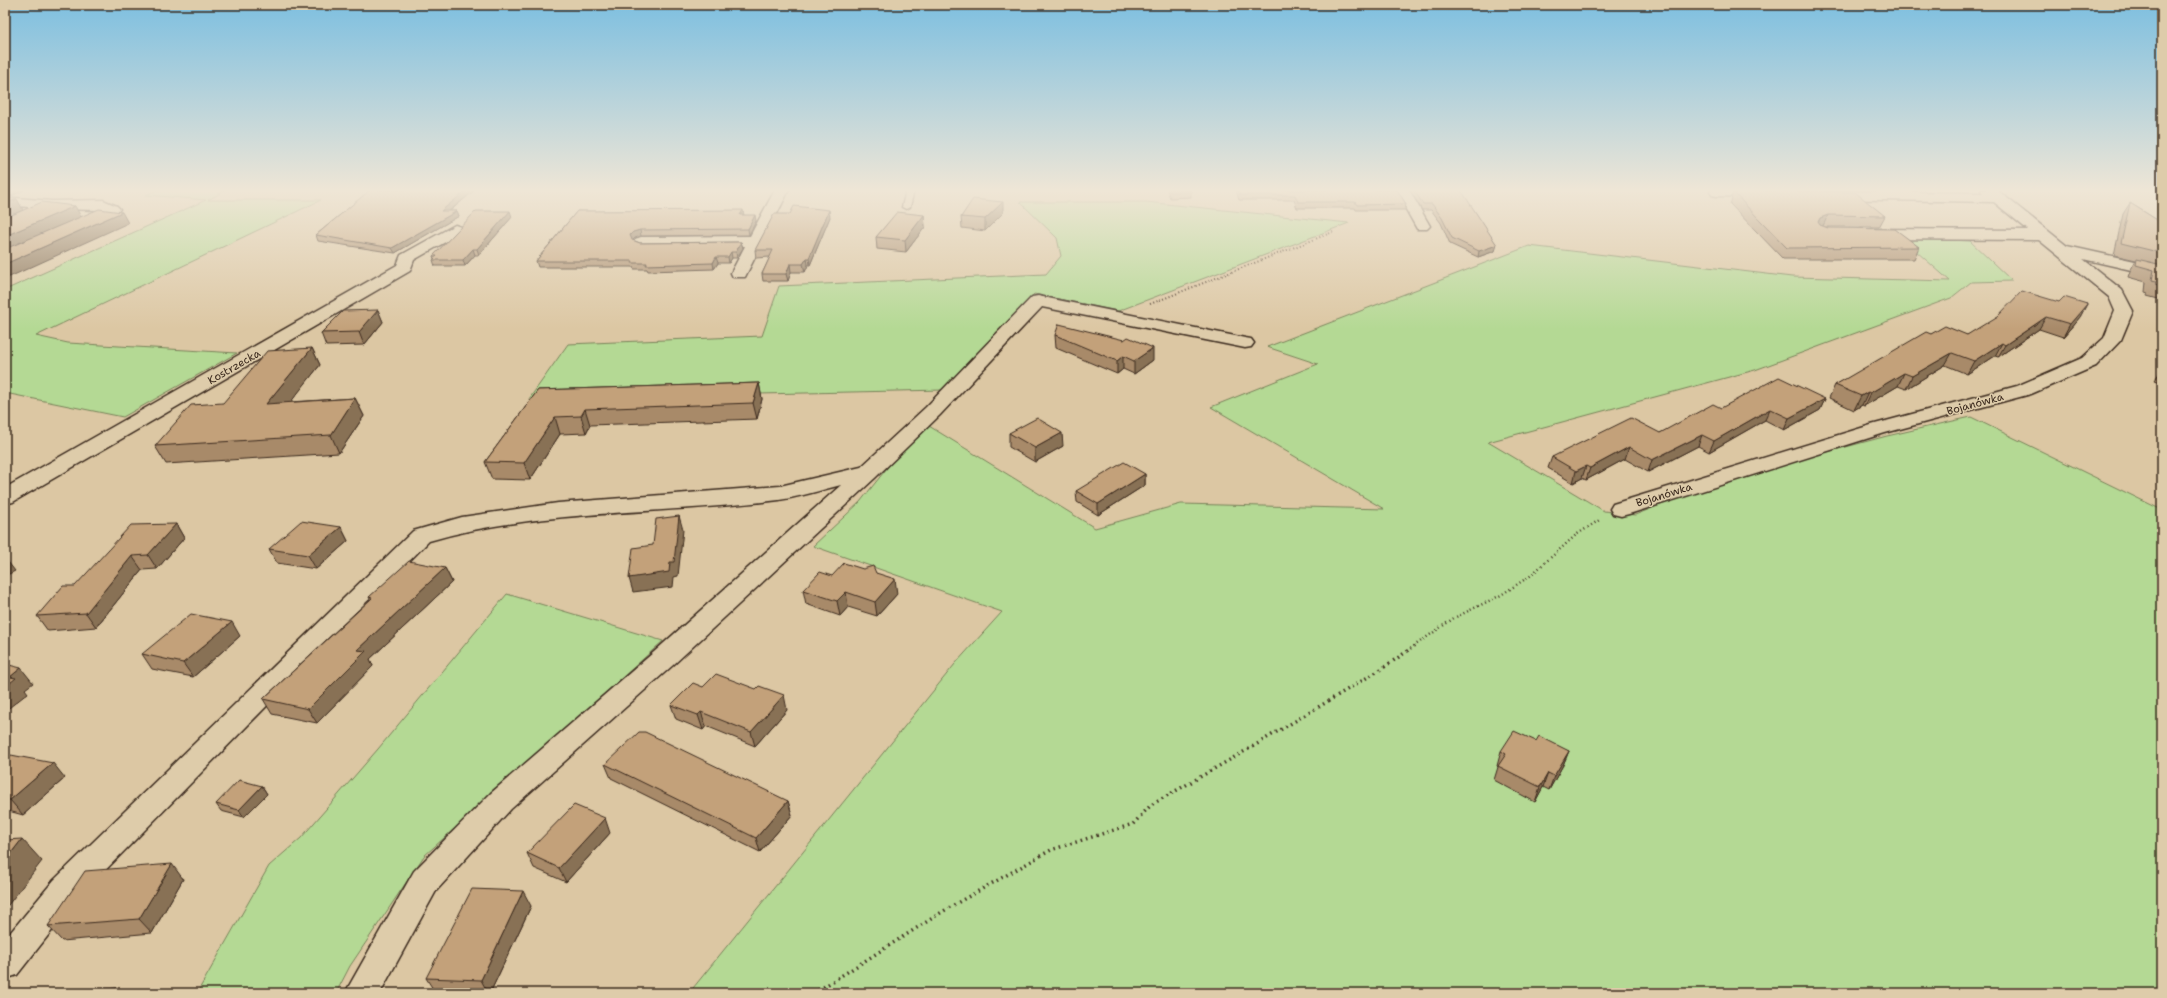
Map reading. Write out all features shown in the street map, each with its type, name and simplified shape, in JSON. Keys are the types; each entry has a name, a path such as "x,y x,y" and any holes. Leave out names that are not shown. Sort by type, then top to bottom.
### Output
{"street":[{"name":"Kostrzecka","path":"5,497 404,268 407,258 444,237"},
{"path":"739,273 758,237"},
{"name":"Bojanówka","path":"1621,509 1878,429 2024,390 2089,362 2112,340 2124,311 2116,294 2047,237"},
{"path":"640,242 756,241"},
{"path":"2065,251 2162,272"},
{"path":"362,993 425,881 501,801 663,659 868,472 901,438 933,411 1038,301 1116,318 1246,343"},
{"path":"5,964 65,890 421,536 462,524 558,510 780,493 868,472"}],"path":[{"path":"1116,318 1321,237"},
{"path":"814,993 950,907 1051,850 1133,824 1151,805 1247,750 1383,668 1454,618 1501,594 1530,576 1576,535 1621,509"}],"green space":[{"path":"124,237 244,237 36,336 68,343 237,353 123,417 5,393 5,290"},
{"path":"1056,237 1313,237 1118,311 1034,294 943,390 529,399 568,344 762,336 779,286 1046,274 1061,256"},
{"path":"1900,237 1970,241 2012,281 1971,282 1951,298 1755,370 1488,442 1604,511 1635,515 1722,480 1887,436 1971,417 2162,510 2162,993 689,993 955,664 1002,612 813,546 860,502 899,453 929,426 1095,528 1181,504 1384,509 1211,407 1318,364 1267,347 1529,246 1792,277 1950,281"},
{"path":"507,594 663,641 424,856 350,966 336,993 197,993 269,866 301,838 378,749"}],"building":[{"path":"34,237 67,237 5,264 5,249"},
{"path":"325,237 412,237 392,248"},
{"path":"452,237 488,237 477,249 473,249 463,260 433,260 437,256 433,256"},
{"path":"556,237 631,237 632,240 640,243 741,242 736,252 731,252 728,257 716,257 713,263 646,265 647,263 632,263 633,261 536,261"},
{"path":"762,237 818,237 809,258 807,258 803,264 790,264 786,274 762,274 773,250 755,250"},
{"path":"876,237 908,237 905,240"},
{"path":"1451,237 1491,237 1497,245 1479,251"},
{"path":"1776,237 1905,237 1919,247 1787,248"},
{"path":"2122,237 2162,237 2162,253 2121,243"},
{"path":"2137,259 2162,265 2162,286 2155,284 2156,281 2152,280 2154,270 2136,265"},
{"path":"2022,291 2059,302 2064,297 2087,304 2070,324 2046,317 2005,345 2002,343 1974,361 1952,353 1912,376 1904,373 1870,393 1868,392 1861,396 1835,385 1926,332 1931,334 1945,326 1967,335 1998,316"},
{"path":"378,310 359,332 321,333 343,311"},
{"path":"1059,324 1124,340 1128,337 1153,348 1134,361 1123,356 1117,361 1055,335"},
{"path":"312,348 266,404 355,398 331,435 155,446 191,405 223,403 267,351"},
{"path":"1779,377 1825,399 1789,418 1770,409 1714,441 1702,435 1652,460 1629,447 1590,468 1586,466 1576,471 1552,457 1631,418 1660,433 1713,404 1721,408"},
{"path":"759,383 753,403 585,409 581,416 555,417 524,463 485,462 538,390"},
{"path":"1037,418 1062,433 1035,448 1009,433"},
{"path":"1124,462 1145,474 1098,504 1076,491"},
{"path":"679,516 674,562 670,562 669,572 629,578 633,548 653,545 656,519"},
{"path":"301,521 341,527 308,555 269,549"},
{"path":"176,524 148,555 132,556 86,613 37,616 63,586 75,586 131,525"},
{"path":"409,561 445,568 357,650 366,651 308,709 263,699 372,598 369,597"},
{"path":"844,563 863,569 873,566 876,573 895,579 875,602 846,592 837,601 803,590 820,572 832,576"},
{"path":"191,614 232,622 183,663 142,654"},
{"path":"5,664 21,668 10,677 16,678 5,687"},
{"path":"716,674 756,689 759,686 784,695 751,732 701,712 698,715 671,705 693,683 703,687"},
{"path":"1514,731 1536,741 1539,736 1569,751 1554,776 1548,773 1540,787 1498,766 1506,754 1501,751"},
{"path":"639,732 645,732 788,801 756,838 605,764"},
{"path":"11,755 53,763 10,800 5,799 5,758 6,759"},
{"path":"239,780 262,786 239,810 216,804"},
{"path":"574,805 605,818 559,868 527,853"},
{"path":"22,839 5,861 5,840"},
{"path":"172,864 139,919 48,926 85,871"},
{"path":"472,889 523,891 481,980 426,978"},
{"path":"117,988 114,993 61,993"}]}
